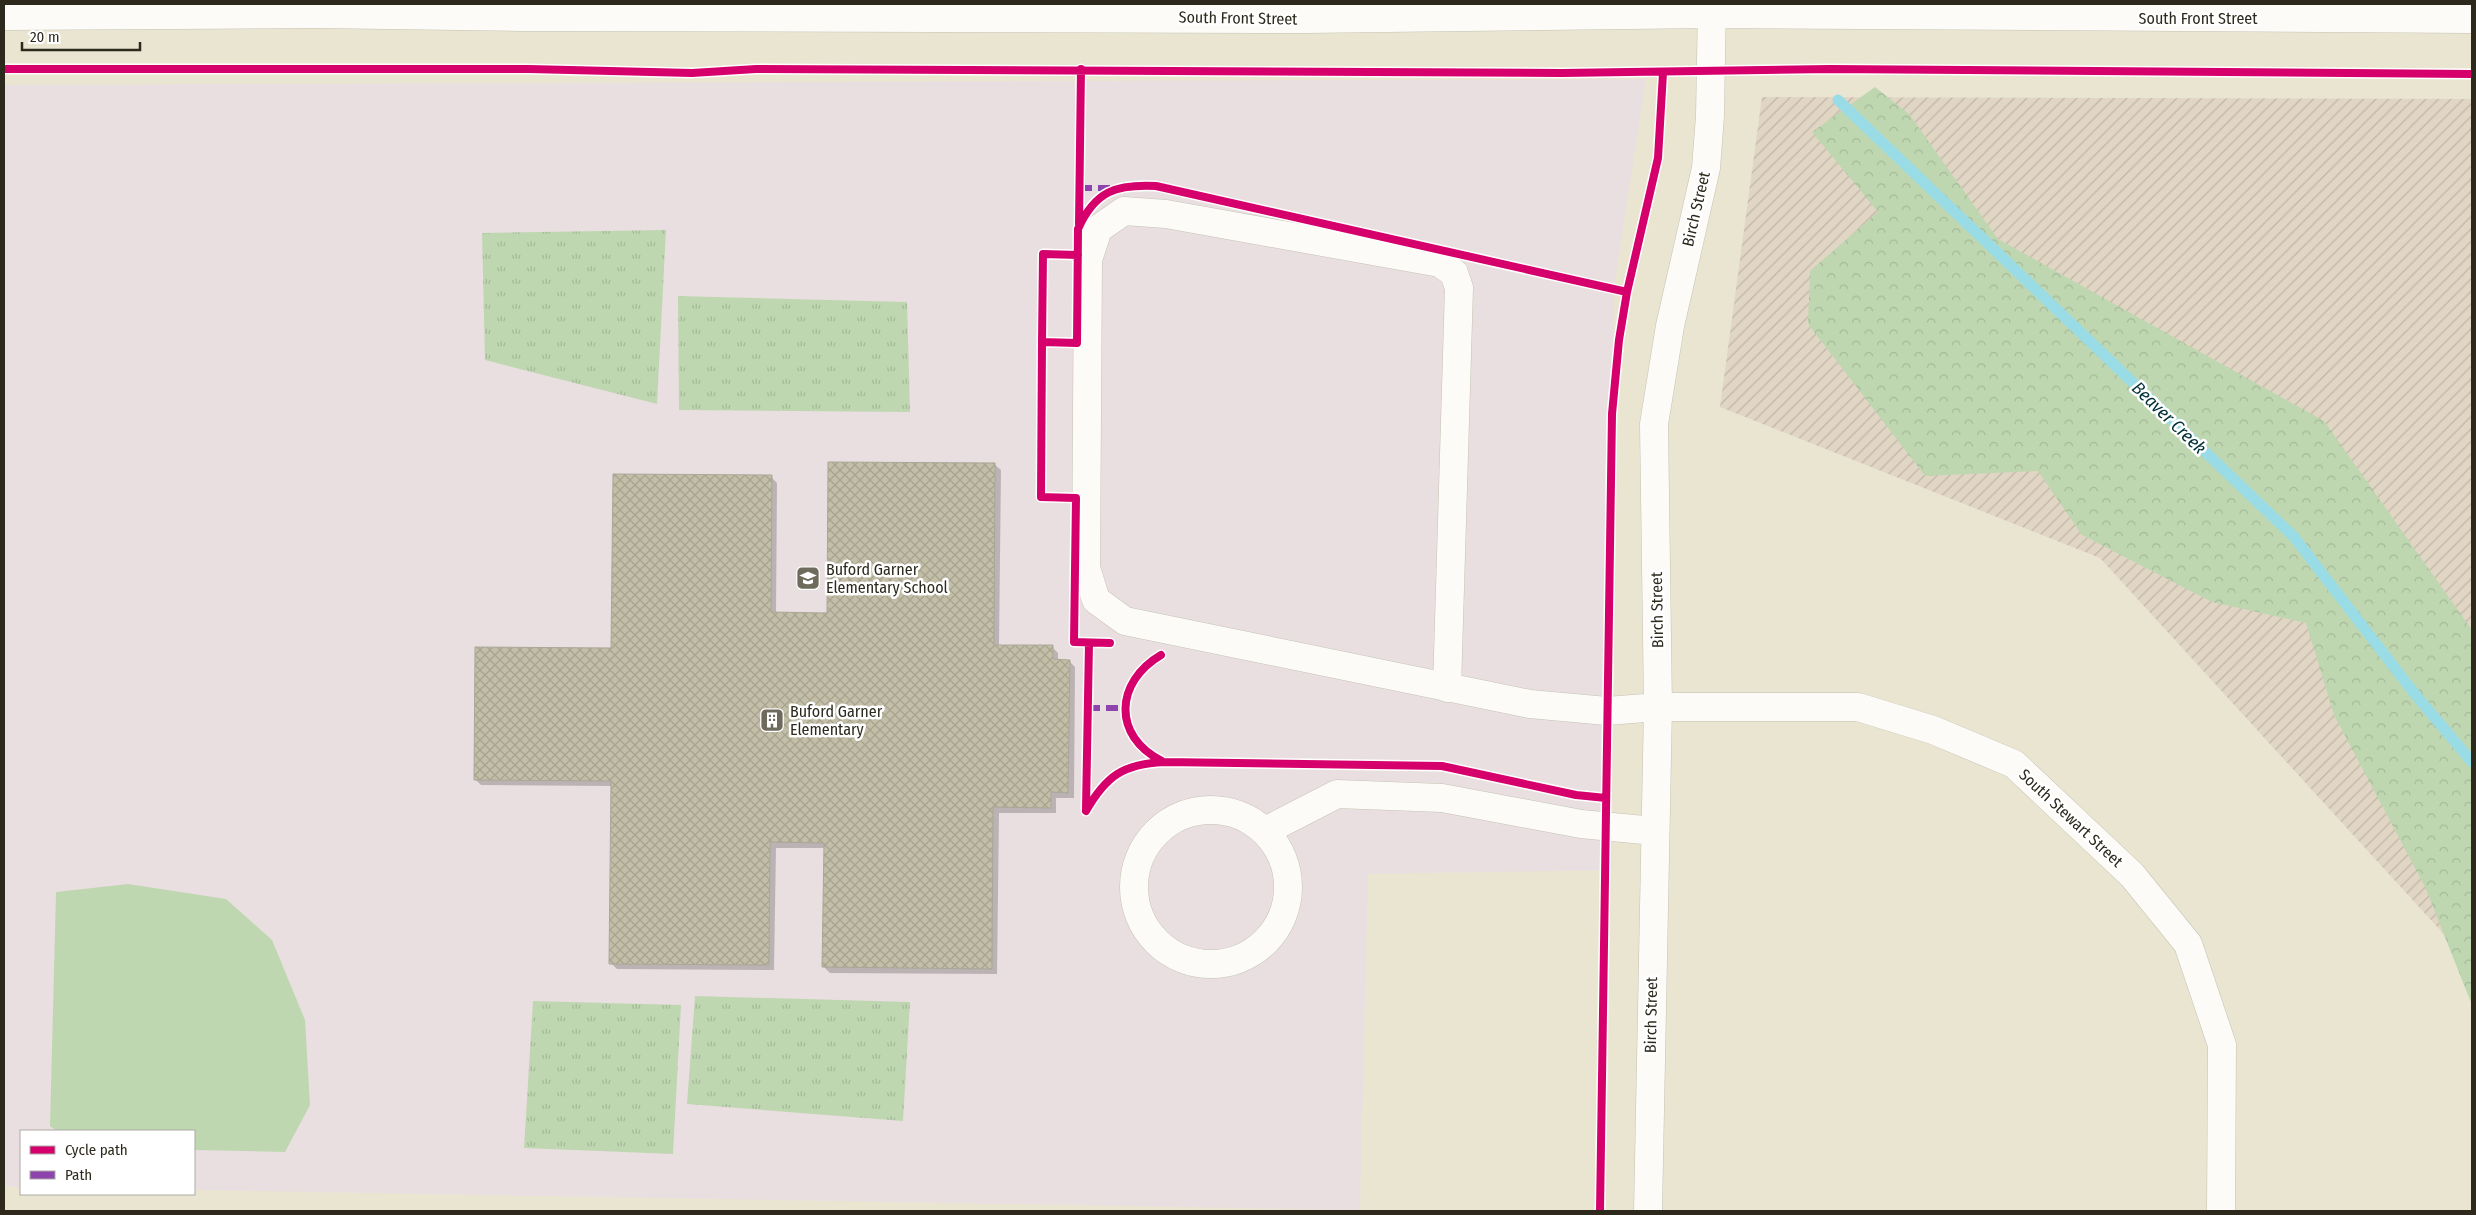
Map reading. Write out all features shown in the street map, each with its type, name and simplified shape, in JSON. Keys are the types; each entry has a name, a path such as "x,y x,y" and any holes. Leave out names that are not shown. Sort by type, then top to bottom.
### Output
{"street":[{"name":"South Front Street","path":"4,16 316,9 520,18 1307,19 1712,9 2315,11 2472,19"},
{"name":"Birch Street","path":"1648,1211 1654,830 1658,707 1654,424 1670,326 1706,168 1710,116 1712,9"},
{"name":"South Stewart Street","path":"1447,688 1459,288 1454,274 1440,263 1166,214 1124,211 1098,229 1088,260 1086,568 1096,600 1125,621 1447,688 1530,704 1589,710 1658,707 1858,707 1933,730 2014,764 2132,875 2188,944 2222,1045 2221,1211"},
{"path":"1265,831 1337,794 1442,798 1581,824 1654,830"},
{"path":"1218,809 1244,816 1265,831 1280,851 1288,875 1288,900 1280,924 1265,944 1244,958 1220,965 1194,964 1172,954 1152,938 1139,916 1133,890 1137,864 1149,840 1168,822 1192,811 1218,809"}],"shaded area":[{"name":"Buford Garner Elementary School","path":"1646,79 1614,286 1612,870 1368,874 1360,1210 195,1190 195,1130 20,1130 20,1187 4,1186 4,85"},
{"path":"1762,97 2472,99 2472,965 2100,558 1720,407"}],"green space":[{"path":"1875,87 1909,114 1998,239 2324,421 2472,630 2472,1005 2425,887 2334,715 2306,623 2212,602 2082,535 2038,471 1925,476 1808,324 1810,271 1878,212 1812,132"},
{"path":"666,230 657,404 485,360 482,233"},
{"path":"678,296 907,302 910,412 679,410"},
{"path":"128,884 226,899 272,940 305,1020 310,1105 285,1152 195,1150 195,1130 56,1130 50,1126 56,892"},
{"path":"695,996 910,1002 903,1121 687,1104"},
{"path":"533,1001 681,1005 673,1154 524,1148"}],"building":[{"name":"Buford Garner Elementary","path":"828,462 995,463 994,645 1053,645 1053,659 1070,660 1068,793 1051,792 1051,808 993,807 992,969 822,967 824,843 770,842 769,965 609,964 611,781 474,780 475,647 611,648 613,474 772,475 771,612 827,613"}],"waterway":[{"name":"Beaver Creek","path":"1838,100 2294,537 2414,693 2472,762"}],"marked path":[{"path":"1080,188 1112,188"},
{"path":"1088,708 1126,708"}],"cycle path":[{"path":"4,69 529,69 692,73 756,69 1562,73 1830,69 2472,74"},
{"path":"1079,224 1081,69"},
{"path":"1600,1211 1612,414 1619,340 1627,292 1658,158 1663,73"},
{"path":"1110,643 1074,642 1076,498 1041,497 1042,342 1077,343 1078,229 1092,206 1108,192 1129,187 1156,186 1627,292"},
{"path":"1042,342 1043,254 1078,255"},
{"path":"1086,809 1089,643"},
{"path":"1161,655 1146,666 1135,679 1128,694 1126,709 1128,724 1134,738 1146,750 1162,761"},
{"path":"1086,811 1101,789 1117,774 1137,766 1164,762 1442,766 1576,795 1606,798"}],"place":[{"name":"Buford Garner Elementary School","path":"808,578"},
{"name":"Buford Garner Elementary","path":"772,720"}]}
